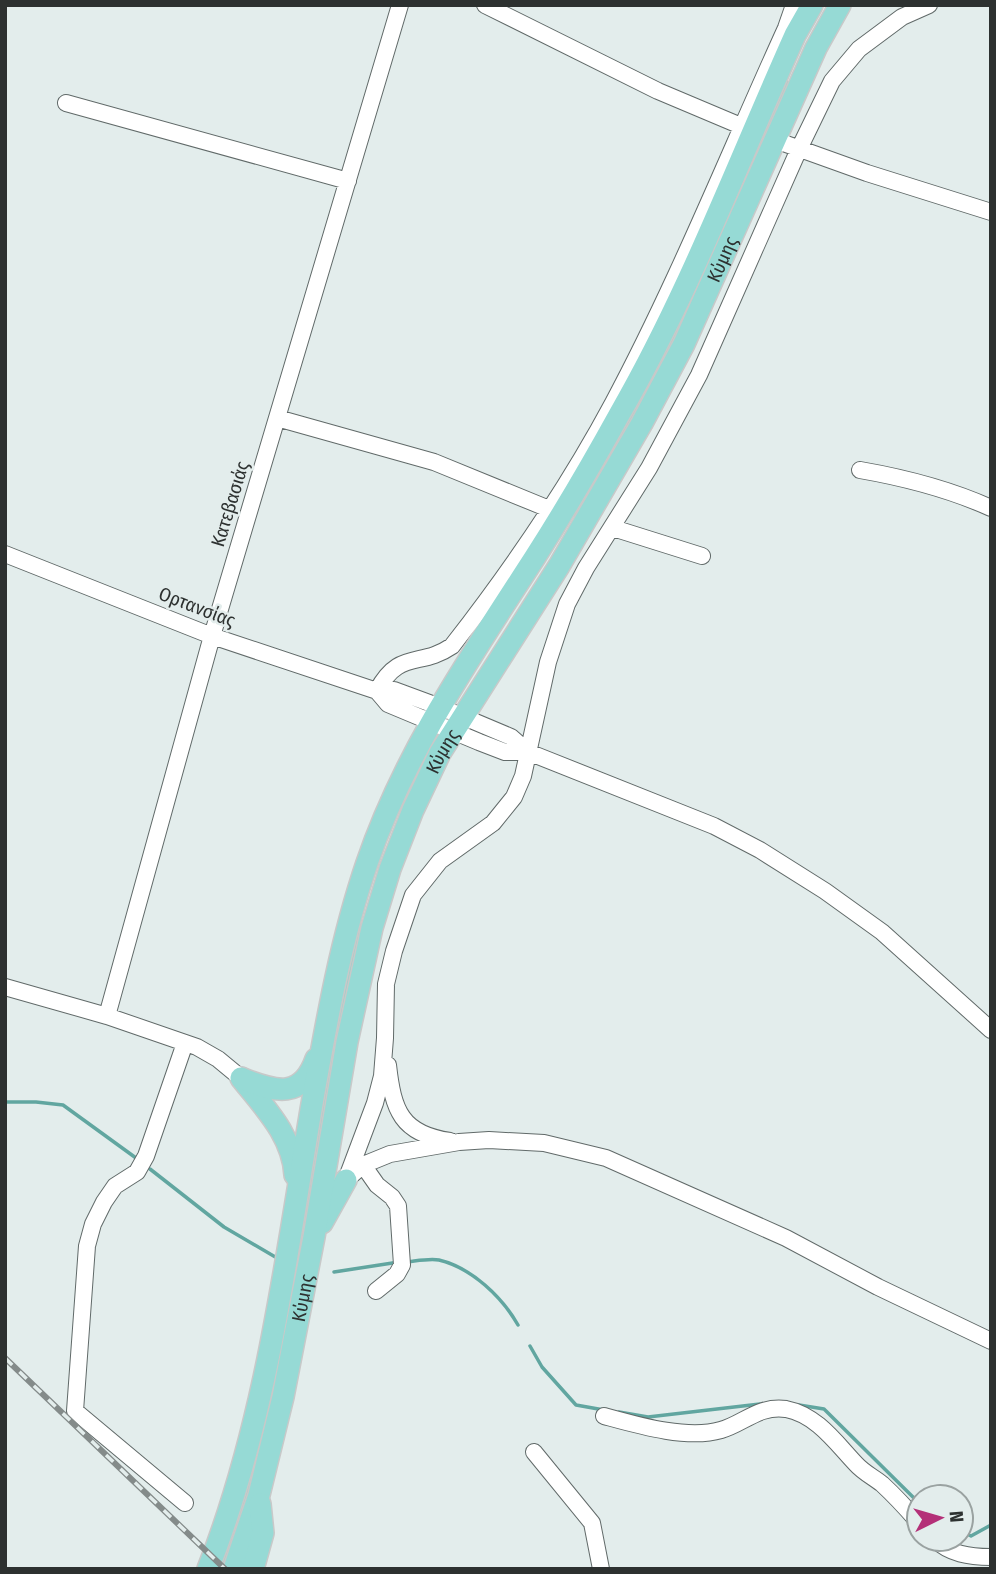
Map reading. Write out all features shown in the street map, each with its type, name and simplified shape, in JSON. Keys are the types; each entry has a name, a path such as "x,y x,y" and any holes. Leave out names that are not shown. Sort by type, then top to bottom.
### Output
{"main road":[{"name":"Κύμης","path":"208,1569 237,1484 272,1332 323,1038 367,861 391,799 435,714 539,552 623,409 701,250 790,46 812,5"},
{"name":"Κύμης","path":"234,1569 259,1495 283,1397 314,1237 347,1042 372,928 390,869 413,810 440,753 559,566 642,424 684,344 816,48 840,5"},
{"path":"241,1078 275,1090 297,1085 311,1073 323,1038"},
{"path":"241,1078 288,1142 294,1160 297,1194"},
{"path":"314,1237 346,1180"},
{"path":"194,1569 237,1484"},
{"path":"253,1569 264,1533 259,1495"}],"street":[{"name":"Κατεβασιάς","path":"107,1016 212,636 400,5"},
{"path":"485,5 658,91 741,126"},
{"path":"377,691 384,677 399,664 442,653 452,646 529,544 599,428 638,354 699,226 794,5"},
{"path":"346,1180 375,1103 382,1076 386,984 413,895 440,861 481,833 506,810 520,784 557,630 567,604 586,568 649,468 699,375 822,99 845,63 859,49 902,17 929,5"},
{"path":"66,103 348,180"},
{"path":"775,140 867,173 991,212"},
{"path":"277,418 434,462 549,509"},
{"path":"860,470 917,481 991,508"},
{"path":"613,528 702,556"},
{"name":"Ορτανσίας","path":"5,554 212,636 377,691 388,704 435,714 458,724 505,752 528,752 713,826 760,850 825,891 881,932 991,1030"},
{"path":"5,987 107,1016 185,1043 218,1059 241,1078"},
{"path":"385,1038 392,1092 401,1118 410,1128 423,1135 459,1142"},
{"path":"185,1043 146,1156 137,1171 115,1186 93,1224 87,1246 75,1411 185,1503"},
{"path":"346,1180 363,1165 390,1154 459,1142 489,1140 544,1143 606,1158 786,1238 877,1287 991,1341"},
{"path":"363,1165 377,1185 392,1197 398,1206 401,1257 397,1274 376,1291"},
{"path":"604,1416 639,1425 701,1433 722,1430 760,1411 784,1409 802,1414 831,1436 857,1466 905,1507"},
{"path":"534,1452 592,1522 600,1569"},
{"path":"961,1553 991,1557"}],"shaded area":[{"path":"784,79 792,83 678,340 577,520 571,515"},
{"path":"357,922 365,925 289,1327 253,1491 226,1569 217,1569"}],"waterway":[{"path":"5,1102 63,1105 136,1158"},
{"path":"150,1169 224,1227 277,1258"},
{"path":"406,1262 435,1259 463,1270 495,1294 518,1325"},
{"path":"334,1272 399,1262"},
{"path":"530,1346 542,1367 576,1405 604,1410"},
{"path":"619,1412 648,1417 760,1404"},
{"path":"799,1405 824,1409 905,1489"},
{"path":"975,1534 991,1525"}],"railway":[{"path":"5,1358 225,1569"}]}
